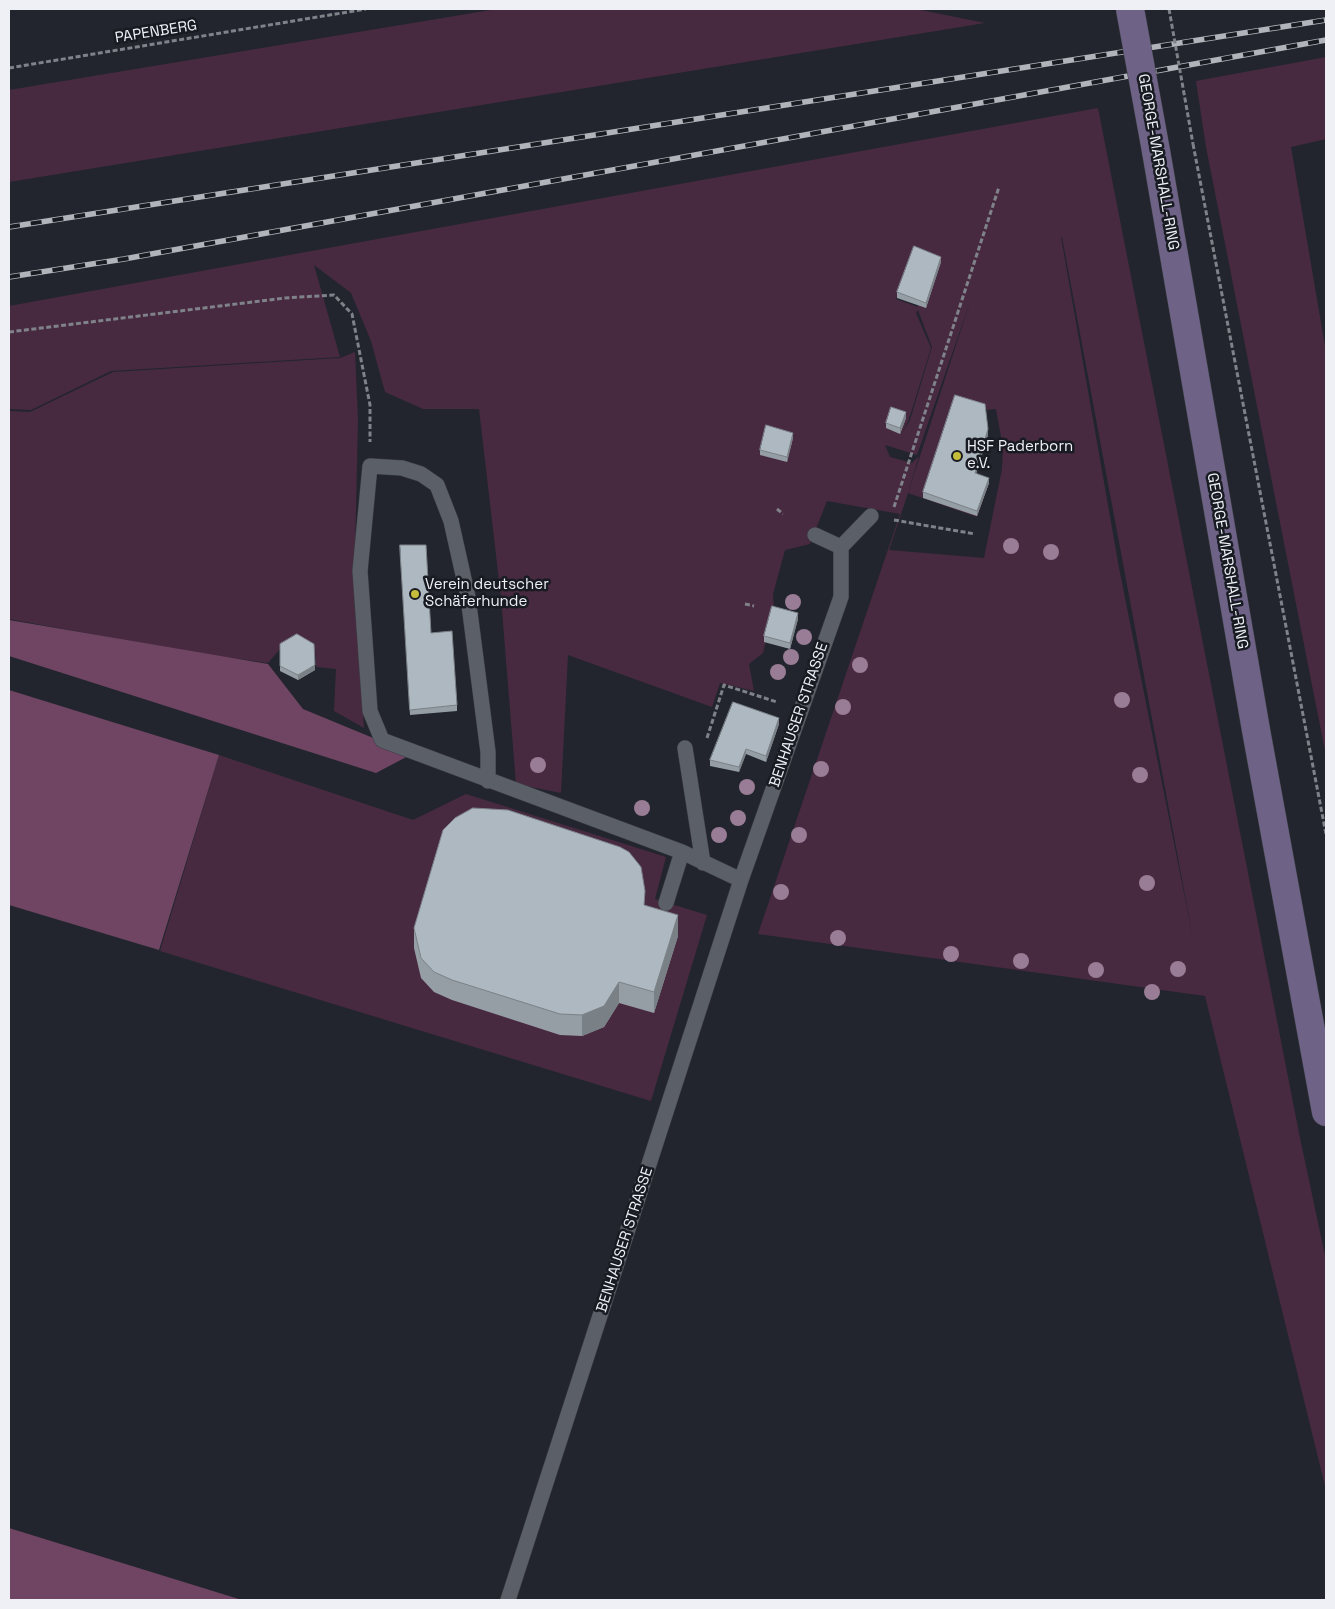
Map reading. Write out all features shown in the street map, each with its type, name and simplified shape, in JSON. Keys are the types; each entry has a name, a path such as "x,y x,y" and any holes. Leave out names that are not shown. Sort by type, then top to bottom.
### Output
{"main road":[{"name":"GEORGE-MARSHALL-RING","path":"1130,9 1256,730 1326,1112"}],"lane":[{"path":"488,781 488,752 468,597 451,521 437,485 421,474 402,468 370,466 360,571 370,711 382,740 488,781 682,852 741,880"},
{"path":"815,535 841,547 871,516"},
{"name":"BENHAUSER STRASSE","path":"508,1600 741,880 841,597 841,547"},
{"path":"686,753 703,862"},
{"path":"666,903 682,852"}],"path":[{"name":"PAPENBERG","path":"9,68 366,9"},
{"path":"1169,9 1193,144 1326,834"},
{"path":"892,512 1000,188"},
{"path":"9,332 285,298 334,296 352,314 370,405 370,466"},
{"path":"777,509 783,514"},
{"path":"871,516 975,534"},
{"path":"745,604 754,606"},
{"path":"686,753 701,754 724,685 801,710"}],"shaded area":[{"path":"497,9 916,9 985,23 9,182 9,90"},
{"path":"1326,57 1326,139 1291,147 1326,352 1326,756 1206,147 1196,81"},
{"path":"1098,108 1300,1138 1326,1260 1326,1490 1205,996 758,934 900,514 827,501 810,544 785,550 773,594 774,609 763,653 749,664 754,691 720,683 712,707 568,655 561,793 516,784 501,598 479,409 423,409 385,392 371,341 351,293 314,265 340,357 111,371 31,410 9,409 9,306","holes":["1061,237 1193,938 1119,568","914,252 918,307 896,299","971,299 907,496 919,456 912,463 890,457 885,445 917,455","918,310 932,347 910,420 902,433 909,419 931,348 916,313","996,409 1003,448 1002,469 984,558 889,550 908,493 977,517 989,483 975,478 988,435 985,410"]},
{"path":"355,352 358,420 354,596 364,728 334,711 336,669 316,667 315,649 297,639 280,649 268,663 184,651 9,619 9,411 30,412 113,372 340,358"},
{"path":"9,620 268,664 303,709 412,754 376,773 9,656"},
{"path":"9,690 219,755 159,950 9,905"},
{"path":"219,755 413,820 466,794 666,857 655,899 707,915 651,1101 160,951"},
{"path":"9,1528 242,1600 9,1600"}],"building":[{"path":"914,246 941,257 926,303 897,292"},
{"name":"HSF Paderborn e.V.","path":"955,395 985,404 988,429 975,473 989,478 977,511 923,492"},
{"path":"891,407 906,412 900,428 886,423"},
{"path":"766,425 793,433 787,457 760,450"},
{"name":"Verein deutscher Schäferhunde","path":"400,545 426,545 431,633 452,631 457,705 410,710"},
{"path":"772,606 798,613 790,643 764,636"},
{"path":"297,634 314,644 315,665 298,675 280,666 280,644"},
{"path":"733,702 779,718 766,756 746,749 739,767 710,760"},
{"path":"473,808 508,810 620,847 629,852 641,867 645,891 644,905 678,915 654,992 619,982 604,1006 582,1015 560,1014 452,980 434,972 421,958 414,928 443,830 455,818"}],"railway":[{"path":"9,227 1326,20"},
{"path":"9,277 124,259 1326,40"}],"place":[{"name":"HSF Paderborn e.V.","path":"957,456"},
{"name":"Verein deutscher Schäferhunde","path":"415,594"}]}
